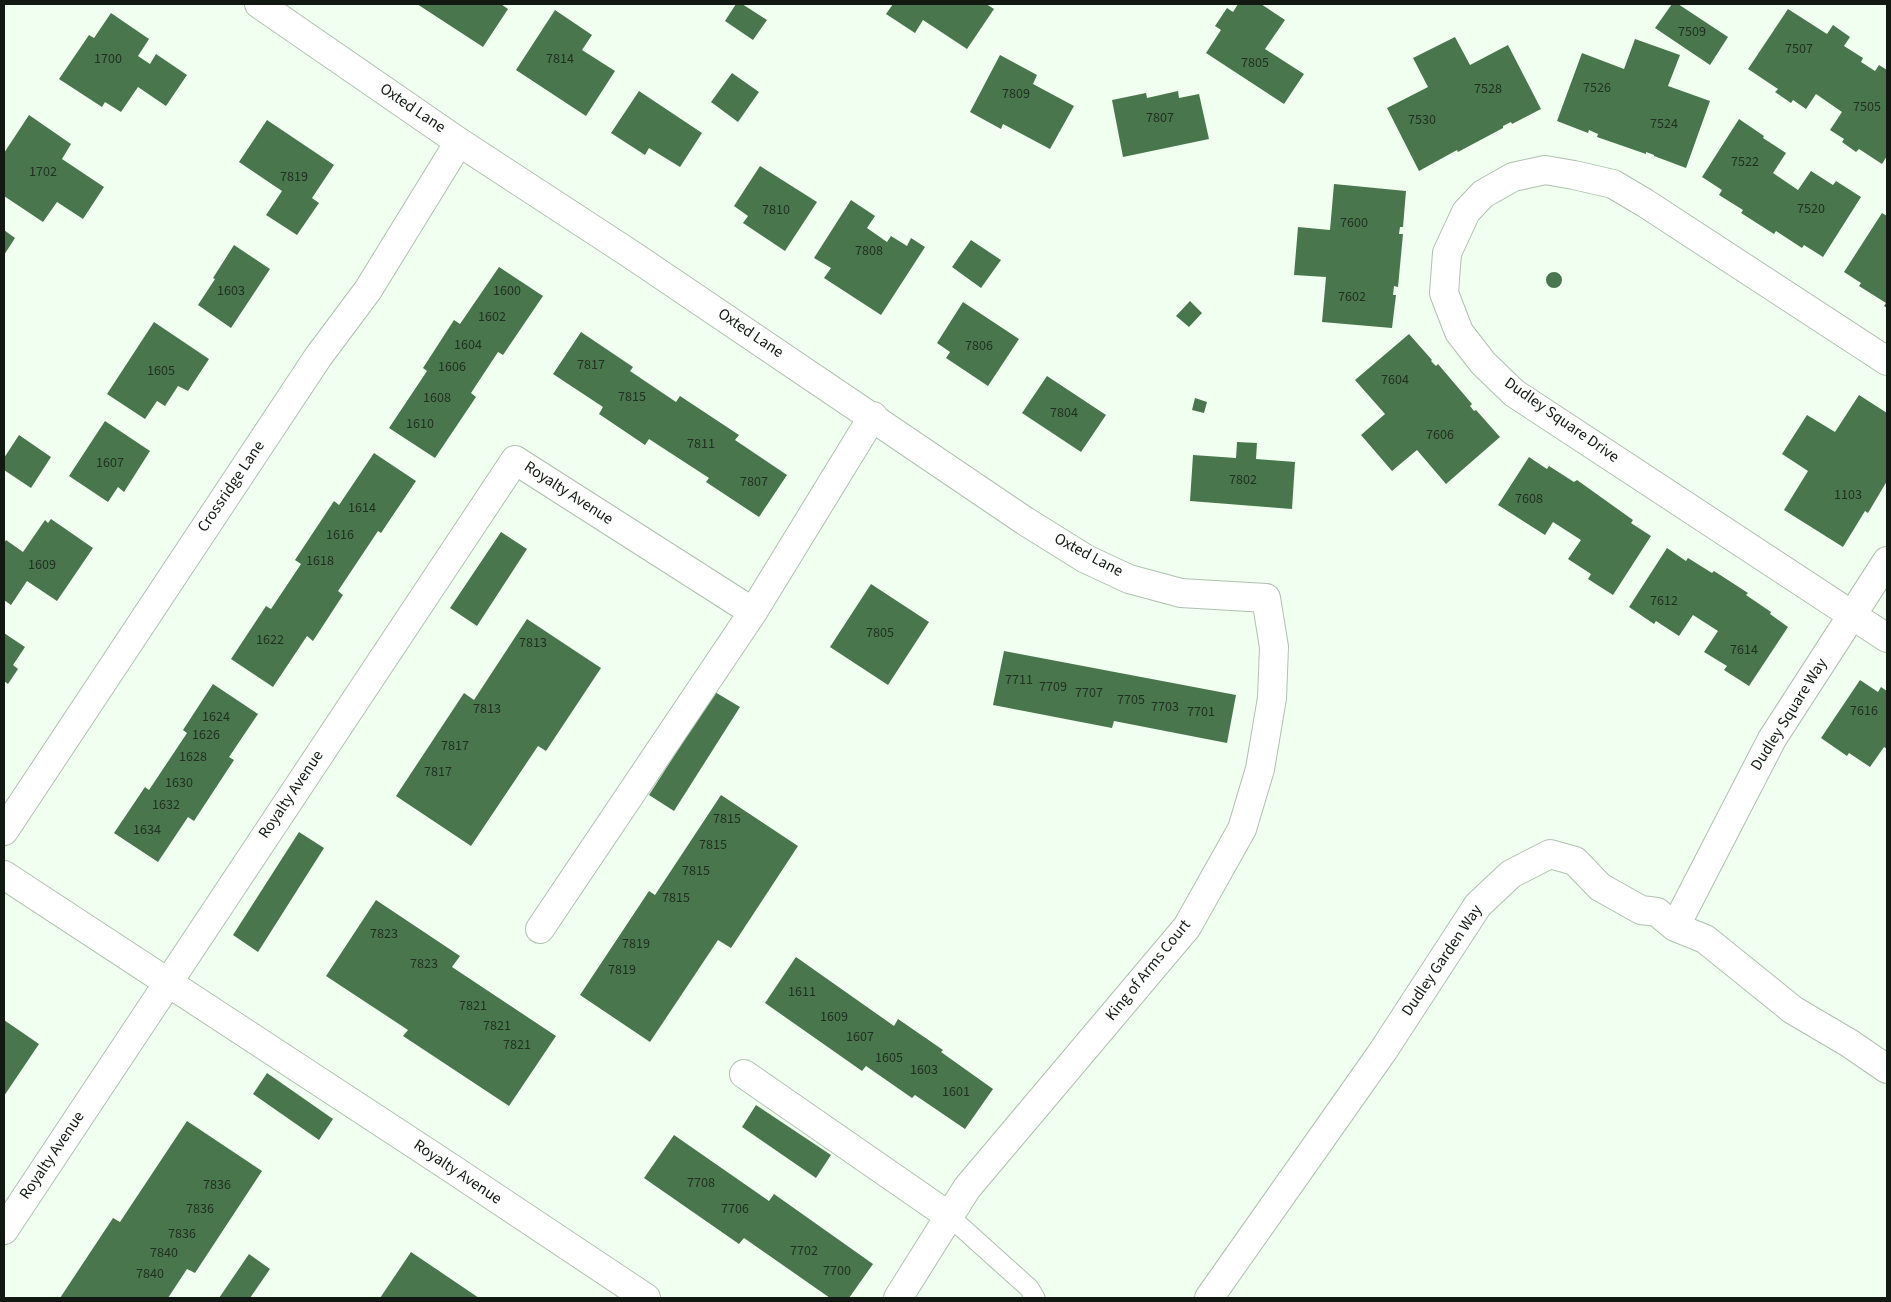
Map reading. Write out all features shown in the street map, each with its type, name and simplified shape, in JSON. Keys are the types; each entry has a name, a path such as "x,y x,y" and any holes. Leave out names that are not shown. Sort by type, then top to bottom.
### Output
{"street":[{"name":"Oxted Lane","path":"259,4 459,142 641,260 1025,521 1086,559 1129,578 1181,593 1266,598"},
{"name":"Crossridge Lane","path":"4,831 318,357 368,290 459,142"},
{"name":"Dudley Square Drive","path":"1887,361 1645,203 1613,184 1594,179 1545,170 1514,177 1483,194 1466,212 1447,252 1444,293 1459,332 1483,363 1514,393 1887,638"},
{"path":"540,928 753,612 873,416"},
{"name":"Royalty Avenue","path":"4,1230 515,460 753,612"},
{"name":"Dudley Square Way","path":"1675,928 1772,739 1887,561"},
{"name":"King of Arms Court","path":"898,1298 967,1188 1187,927 1242,829 1260,769 1272,698 1274,647 1266,598"},
{"name":"Dudley Garden Way","path":"1209,1298 1383,1051 1478,905 1512,874 1550,854 1575,862 1600,887 1641,910 1657,912 1675,928 1705,939 1793,1010 1849,1043 1887,1069"},
{"name":"Royalty Avenue","path":"4,875 646,1298"},
{"path":"744,1074 950,1216"}],"lane":[{"path":"950,1216 1029,1288 1035,1298"}],"building":[{"path":"417,4 501,4 508,9 483,47"},
{"path":"736,4 742,4 767,20 753,40 725,21"},
{"path":"893,4 986,4 994,9 967,49 923,20 915,33 886,14"},
{"path":"1238,4 1261,4 1285,20 1265,49 1304,74 1284,104 1206,53 1221,30 1215,26 1227,8 1233,12"},
{"path":"1672,4 1678,4 1728,37 1710,65 1655,28"},
{"path":"1788,9 1827,34 1833,25 1850,37 1844,46 1863,58 1861,62 1875,71 1879,65 1887,70 1887,156 1882,164 1859,149 1856,152 1842,142 1844,139 1830,130 1842,112 1816,94 1806,109 1793,100 1791,103 1775,92 1778,89 1748,69"},
{"path":"555,10 592,35 582,50 615,71 586,116 516,70"},
{"path":"111,13 149,39 138,56 150,64 156,54 187,75 166,106 138,87 121,112 105,102 102,107 59,79 89,35 94,38"},
{"path":"1455,37 1470,65 1508,45 1541,109 1512,124 1511,122 1503,126 1503,128 1419,171 1387,108 1428,87 1413,58"},
{"path":"1635,39 1680,55 1668,86 1710,101 1686,168 1646,152 1646,154 1597,137 1598,134 1589,130 1588,133 1557,121 1582,53 1624,69"},
{"path":"1000,55 1037,75 1033,84 1074,106 1050,149 1003,124 1001,129 970,112"},
{"path":"732,73 759,92 738,122 711,102"},
{"path":"639,91 702,133 680,167 649,148 645,155 611,133"},
{"path":"1178,91 1179,98 1199,94 1209,139 1123,157 1112,100 1146,93 1147,98"},
{"path":"29,115 71,144 62,159 104,187 83,219 57,202 43,222 4,196 4,153"},
{"path":"1739,119 1786,153 1773,173 1798,190 1811,171 1833,185 1836,181 1861,197 1823,257 1804,245 1802,248 1776,231 1774,234 1741,213 1743,210 1719,195 1722,190 1702,177"},
{"path":"267,120 334,165 312,198 319,203 297,235 266,215 282,191 239,162"},
{"path":"760,166 817,202 785,251 743,223 748,216 734,206"},
{"path":"1334,184 1406,191 1403,227 1400,227 1399,234 1403,234 1398,287 1394,286 1393,295 1396,295 1392,328 1322,322 1326,277 1294,275 1298,227 1330,230"},
{"path":"851,200 875,216 867,228 887,242 891,236 907,246 911,238 925,247 881,315 824,278 831,268 814,258"},
{"path":"1882,213 1887,216 1887,308 1884,306 1886,303 1859,286 1861,283 1844,272"},
{"path":"4,230 15,238 4,255"},
{"path":"971,240 1001,260 981,288 952,267"},
{"path":"234,245 270,269 231,328 198,305"},
{"path":"499,267 543,296 503,355 498,352 471,393 476,397 435,458 389,428 427,371 423,368 454,320 460,324"},
{"path":"1554,272 1562,280 1554,288 1546,280"},
{"path":"1190,301 1202,313 1189,327 1176,316"},
{"path":"963,302 1019,339 988,386 946,358 950,352 937,343"},
{"path":"154,322 209,359 188,391 178,386 165,406 157,401 145,419 107,394"},
{"path":"581,332 633,367 630,371 676,402 680,396 739,435 735,440 787,475 759,517 706,482 709,478 649,439 645,445 599,414 603,407 553,374"},
{"path":"1409,334 1431,361 1436,366 1438,364 1472,404 1470,406 1474,411 1476,410 1500,437 1446,484 1417,450 1392,471 1361,435 1385,414 1355,380"},
{"path":"1047,376 1106,415 1081,452 1022,413"},
{"path":"1859,395 1887,413 1887,481 1868,513 1865,511 1843,547 1784,510 1808,471 1782,454 1807,415 1835,432"},
{"path":"1195,398 1207,402 1204,413 1192,410"},
{"path":"105,421 150,451 124,492 118,487 108,502 69,476"},
{"path":"19,435 51,457 31,488 4,470 4,458"},
{"path":"1237,442 1257,443 1256,459 1295,462 1292,509 1190,501 1193,455 1236,458"},
{"path":"374,453 416,481 381,533 378,531 338,591 343,595 313,641 307,636 273,687 231,659 266,606 271,609 301,564 295,560 334,501 339,505"},
{"path":"1529,457 1547,469 1549,466 1574,482 1577,480 1633,520 1631,523 1651,536 1613,595 1588,579 1591,574 1568,559 1581,540 1553,522 1545,535 1498,505"},
{"path":"51,519 93,548 57,601 27,581 11,605 4,600 4,543 6,540 23,552 45,520 48,523"},
{"path":"501,532 527,549 477,626 450,608"},
{"path":"1667,548 1686,561 1688,558 1712,573 1714,571 1748,593 1746,595 1771,612 1770,614 1788,627 1749,686 1724,670 1727,666 1704,652 1718,631 1693,615 1679,636 1656,621 1654,624 1629,607"},
{"path":"871,584 929,622 888,685 830,647"},
{"path":"527,619 601,668 546,751 538,746 471,846 396,796 464,693 474,700"},
{"path":"4,633 25,647 13,665 18,669 8,684 4,681"},
{"path":"1004,651 1236,695 1227,743 1114,721 1112,728 993,705"},
{"path":"1860,680 1878,692 1881,687 1887,691 1887,749 1884,747 1870,767 1849,753 1847,756 1821,738"},
{"path":"213,684 258,714 229,757 234,760 194,821 188,817 158,862 114,833 145,787 149,790 187,733 183,730"},
{"path":"715,692 740,707 674,811 649,795"},
{"path":"721,795 798,846 731,948 718,940 650,1042 580,995 649,891 655,895"},
{"path":"299,832 324,848 258,952 233,935"},
{"path":"376,900 460,956 452,967 556,1036 509,1106 403,1036 408,1030 326,976"},
{"path":"796,957 894,1026 898,1019 943,1050 941,1052 993,1089 965,1129 915,1095 912,1098 866,1066 862,1071 765,1003"},
{"path":"4,1020 39,1044 4,1096"},
{"path":"267,1073 333,1119 319,1140 253,1094"},
{"path":"756,1105 831,1155 816,1178 742,1127"},
{"path":"187,1121 262,1171 195,1273 187,1269 168,1298 60,1298 113,1218 120,1222"},
{"path":"674,1135 769,1201 774,1194 873,1264 849,1298 830,1298 744,1238 739,1244 644,1178"},
{"path":"411,1252 479,1298 380,1298"},
{"path":"249,1254 270,1269 250,1298 219,1298"}]}
